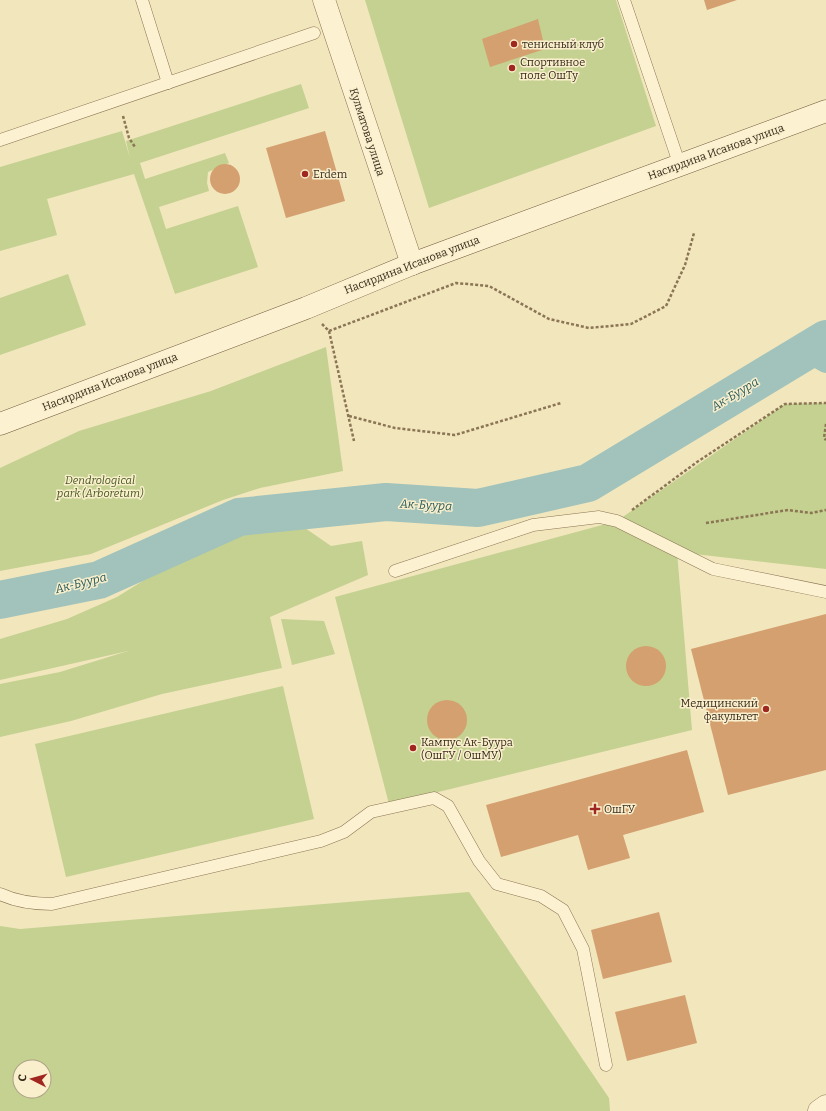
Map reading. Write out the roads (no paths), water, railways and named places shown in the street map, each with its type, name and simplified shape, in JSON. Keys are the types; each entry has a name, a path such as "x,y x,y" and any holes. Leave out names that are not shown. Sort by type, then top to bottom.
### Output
{"main road":[{"name":"Кулматова улица","path":"324,0 412,264"},
{"name":"Насирдина Исанова улица","path":"0,424 306,308 412,264 826,111"},
{"path":"819,1111 826,1106"}],"lane":[{"path":"142,0 168,83"},
{"path":"624,0 680,166"},
{"path":"0,140 314,33"},
{"path":"395,571 533,525 599,517 617,521 713,569 826,592"},
{"path":"0,894 13,900 32,904 52,904 321,841 344,832 371,812 434,798 448,806 479,861 497,884 541,896 563,910 583,949 606,1065"}],"waterway":[{"name":"Ак-Буура","path":"0,600 99,580 239,517 386,502 478,508 588,483 826,339"},
{"path":"805,350 826,362"}],"place":[{"name":"тенисный клуб","path":"514,44"},
{"name":"Спортивное поле ОшТу","path":"512,68"},
{"name":"Erdem","path":"305,174"},
{"name":"Медицинский факультет","path":"766,709"},
{"name":"Кампус Ак-Буура (ОшГУ / ОшМУ)","path":"413,748"},
{"name":"ОшГУ","path":"595,809"}],"park label":[{"name":"Dendrological park (Arboretum)","path":"100,486"}]}
